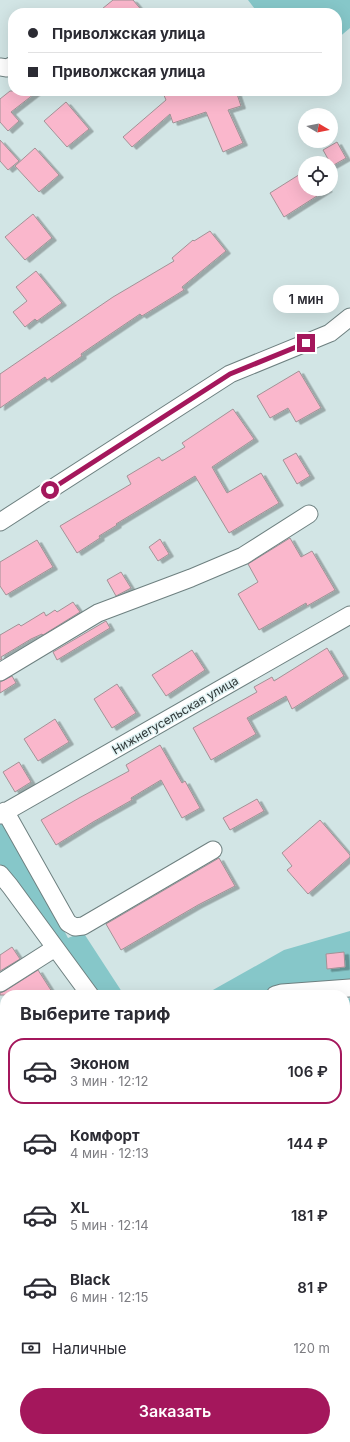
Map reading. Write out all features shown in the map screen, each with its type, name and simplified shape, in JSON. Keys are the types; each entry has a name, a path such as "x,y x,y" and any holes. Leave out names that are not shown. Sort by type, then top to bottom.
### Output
{"street":[{"path":"0,522 230,374 330,333 350,317"},
{"path":"0,672 98,614 243,556 309,514"},
{"name":"Нижнегусельская улица","path":"3,813 350,615"},
{"path":"3,813 68,923 75,927 83,926 213,850"},
{"path":"0,874 86,990"},
{"path":"0,983 55,948"},
{"path":"338,990 350,988"}],"shaded area":[{"path":"248,0 350,0 350,28 342,35 342,8 254,8"},
{"path":"3,817 68,938 83,932 121,990 94,990 0,864 0,820"},
{"path":"350,931 350,982 281,987 272,990 213,990 284,950"}],"building":[{"path":"113,0 133,0 140,8 103,8"},
{"path":"8,93 8,96 32,96 11,112 19,121 8,131 0,122 0,99"},
{"path":"164,96 238,96 241,106 228,110 243,143 223,152 206,112 173,123 170,114 132,147 123,137 166,100"},
{"path":"66,102 89,129 67,147 44,121"},
{"path":"0,140 19,161 8,170 0,161"},
{"path":"338,144 346,158 338,163 338,156 326,156 323,150 326,148 338,148"},
{"path":"35,148 59,175 39,192 15,166"},
{"path":"298,175 298,196 317,196 284,217 270,193"},
{"path":"33,214 52,238 25,260 5,237"},
{"path":"210,231 226,251 182,287 184,290 142,316 140,314 81,354 82,356 47,380 45,377 0,408 0,374 113,297 174,261 172,258 193,240 194,241"},
{"path":"36,271 62,303 37,321 35,319 25,327 13,312 27,301 16,287"},
{"path":"299,371 321,408 296,422 288,408 270,418 257,396"},
{"path":"233,409 254,439 212,467 227,493 261,473 279,503 229,533 195,476 116,524 117,525 99,536 100,538 77,553 60,526 131,484 127,476 159,457 162,461 185,447 182,443"},
{"path":"296,453 310,476 297,484 283,460"},
{"path":"290,538 301,557 312,551 335,590 307,606 306,603 259,630 238,594 258,582 248,564"},
{"path":"160,539 169,554 158,561 149,547"},
{"path":"37,540 53,567 6,595 0,586 0,562"},
{"path":"121,572 131,588 116,596 107,580"},
{"path":"73,602 80,612 43,635 42,634 31,639 1,657 2,659 0,660 0,635 19,624 21,626 44,612 46,616 55,610 57,612"},
{"path":"106,621 110,628 57,660 53,652"},
{"path":"327,648 344,676 292,709 286,696 247,718 256,734 211,760 193,728 257,692 254,687 272,677 274,681"},
{"path":"192,650 205,670 166,696 152,675"},
{"path":"12,676 16,683 0,693 0,682"},
{"path":"117,684 136,713 112,728 94,699"},
{"path":"55,719 69,742 38,761 24,739"},
{"path":"160,745 182,783 185,781 200,808 182,818 161,780 131,798 132,800 56,845 41,820 129,771 126,765"},
{"path":"19,762 31,782 15,792 3,772"},
{"path":"257,799 264,811 230,830 223,818"},
{"path":"320,820 350,855 350,857 308,894 287,870 292,866 282,853"},
{"path":"219,858 235,886 198,905 121,950 106,924"},
{"path":"12,947 20,959 0,971 0,955"},
{"path":"344,952 345,967 327,969 326,954"},
{"path":"38,970 51,990 7,990"}],"route":[{"path":"50,490 230,374 306,343"}]}
